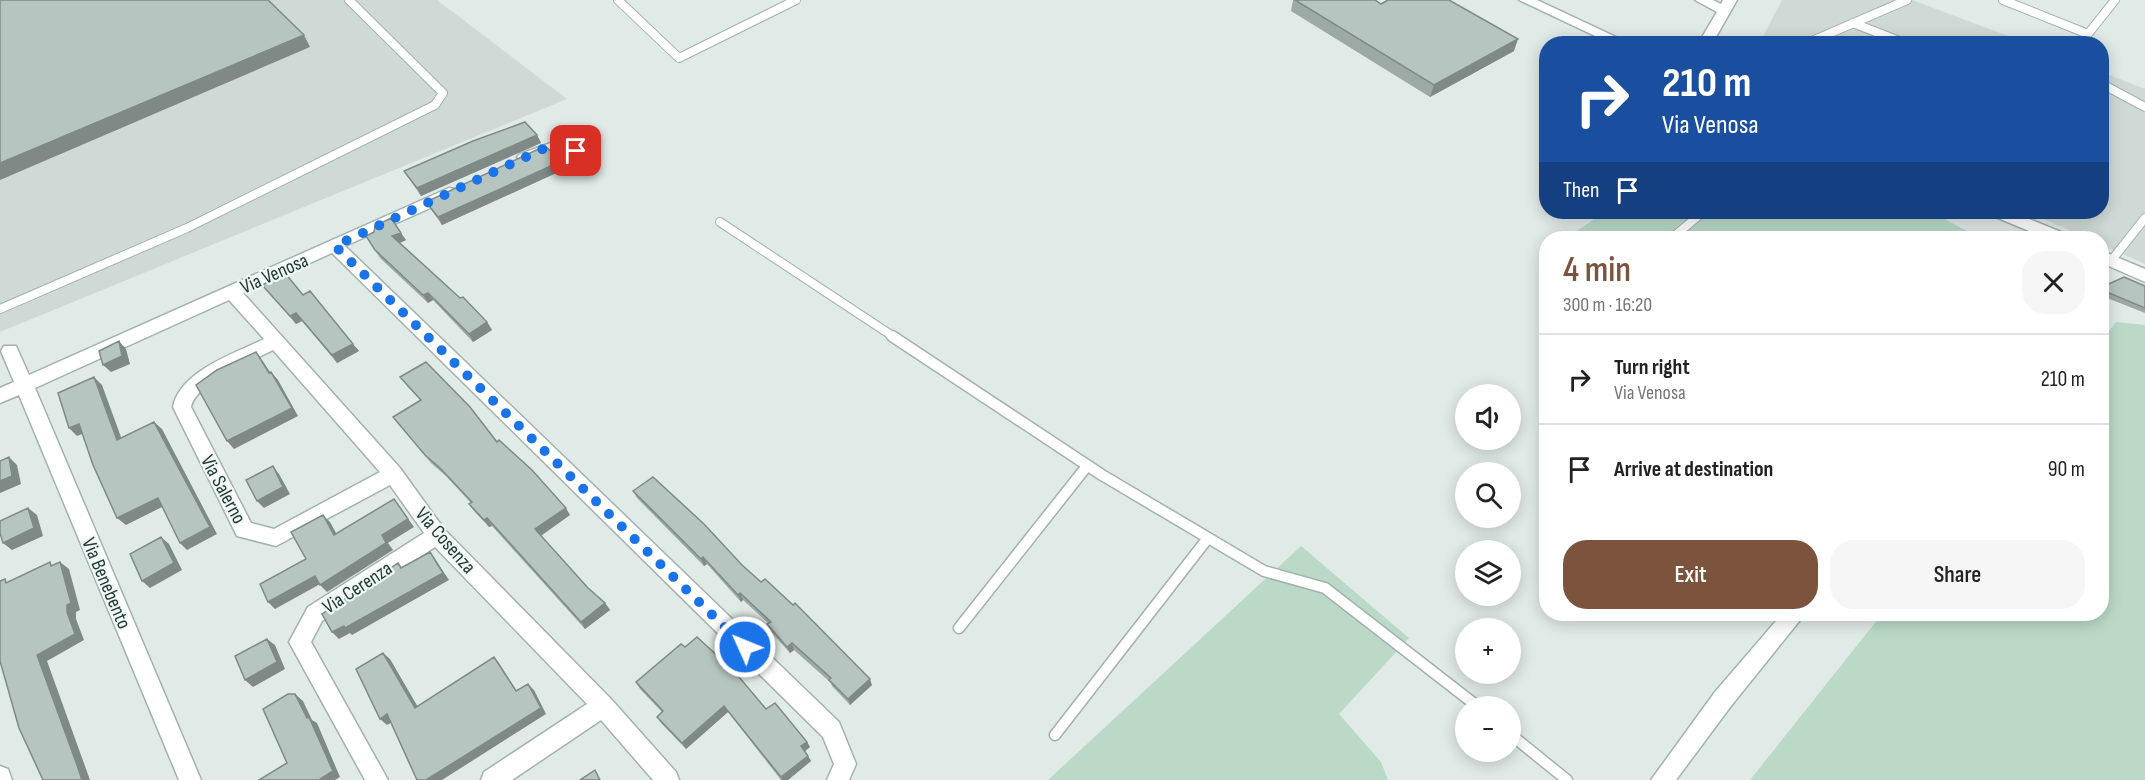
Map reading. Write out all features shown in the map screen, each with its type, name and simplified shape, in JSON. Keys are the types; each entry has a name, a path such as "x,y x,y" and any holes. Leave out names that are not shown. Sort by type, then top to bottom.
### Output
{"street":[{"path":"1526,0 1606,36"},
{"path":"1702,0 1727,5 1710,36"},
{"path":"512,164 543,149 562,144 590,157"},
{"name":"Via Venosa","path":"0,396 460,188"},
{"path":"2015,219 2044,231"},
{"path":"335,246 831,730 845,764 838,780"},
{"path":"2109,264 2145,276"},
{"name":"Via Cosenza","path":"232,292 393,474 436,535 603,706 668,780"},
{"name":"Via Salerno","path":"275,341 205,378 184,396 182,407 244,530 276,538 393,474"},
{"name":"Via Benebento","path":"10,351 190,780"},
{"name":"Via Cerenza","path":"377,780 300,642 315,614 436,535"},
{"path":"1662,780 1723,699 1789,621"},
{"path":"492,780 603,706"}],"lane":[{"path":"0,309 187,228 435,105 443,93 349,0"},
{"path":"618,0 679,58 796,0"},
{"path":"1823,36 1907,0"},
{"path":"2003,0 2088,34 2115,0"},
{"path":"1853,23 1886,36"},
{"path":"2109,88 2145,107"},
{"path":"2109,258 2145,218"},
{"path":"1680,231 1695,219"},
{"path":"720,222 1087,465 1264,572 1325,588 1465,696"},
{"path":"959,628 1087,465"},
{"path":"1055,735 1208,538"},
{"path":"1521,743 1567,780"}],"shaded area":[{"path":"0,0 437,0 567,99 0,332"},
{"path":"1782,0 1912,0 2008,36 1763,36"},
{"path":"2109,75 2145,89 2145,264 2109,248 2109,231 2072,231 2043,219 2109,219"}],"green space":[{"path":"1594,219 1944,219 1967,231 1576,231"},
{"path":"2116,322 2145,325 2145,780 1750,780 1876,621 2109,621 2109,331"},
{"path":"1301,546 1409,638 1339,714 1381,762 1388,780 1048,780"}],"building":[{"path":"0,0 268,0 304,35 0,163"},
{"path":"1295,0 1375,0 1381,4 1388,0 1449,0 1518,39 1434,85"},
{"path":"525,122 537,135 417,188 404,171 473,141"},
{"path":"545,146 562,161 438,217 426,202"},
{"path":"391,218 401,233 392,236 460,298 463,297 487,322 469,334 428,293 423,295 375,250 366,236 374,232 375,226"},
{"path":"285,273 303,295 310,291 353,344 332,355 296,313 290,316 262,285"},
{"path":"2124,277 2145,286 2145,308 2109,293 2109,284"},
{"path":"119,341 122,356 103,365 99,351"},
{"path":"256,352 269,373 271,372 292,408 227,441 196,385 217,370"},
{"path":"426,362 470,407 497,442 499,440 532,470 566,508 535,529 588,588 605,603 581,622 487,518 484,520 469,504 472,502 425,455 393,417 421,400 400,377"},
{"path":"94,377 117,440 154,422 210,527 180,543 158,498 117,518 93,465 79,424 69,428 58,393"},
{"path":"9,457 12,476 0,481 0,461"},
{"path":"273,466 283,487 257,501 246,480"},
{"path":"653,477 704,524 761,582 765,579 793,605 795,603 870,679 848,699 829,680 831,678 792,643 787,647 767,624 771,622 740,593 738,595 703,557 701,559 633,491"},
{"path":"394,499 408,519 382,535 386,543 320,585 315,576 268,602 260,584 306,559 291,532 323,515 334,535"},
{"path":"28,508 34,528 3,543 0,521"},
{"path":"161,537 174,563 142,581 130,554"},
{"path":"430,552 443,573 345,628 344,626 332,632 322,614 398,563 401,568"},
{"path":"50,562 51,566 60,562 71,603 67,605 67,612 75,634 37,655 82,780 43,780 19,728 0,661 0,581 5,579 6,583"},
{"path":"697,637 734,671 766,709 775,703 807,742 801,746 808,756 781,777 724,706 682,743 657,717 663,711 636,682 681,644 685,647"},
{"path":"267,639 277,662 245,680 235,656"},
{"path":"383,653 415,708 494,657 516,691 528,684 541,708 426,780 417,780 387,714 380,719 356,669"},
{"path":"288,694 295,694 307,718 309,717 333,771 319,780 259,780 287,763 263,709"},
{"path":"595,770 600,780 580,780"}],"route":[{"path":"576,151 562,144 543,149 335,246 745,647"}]}
